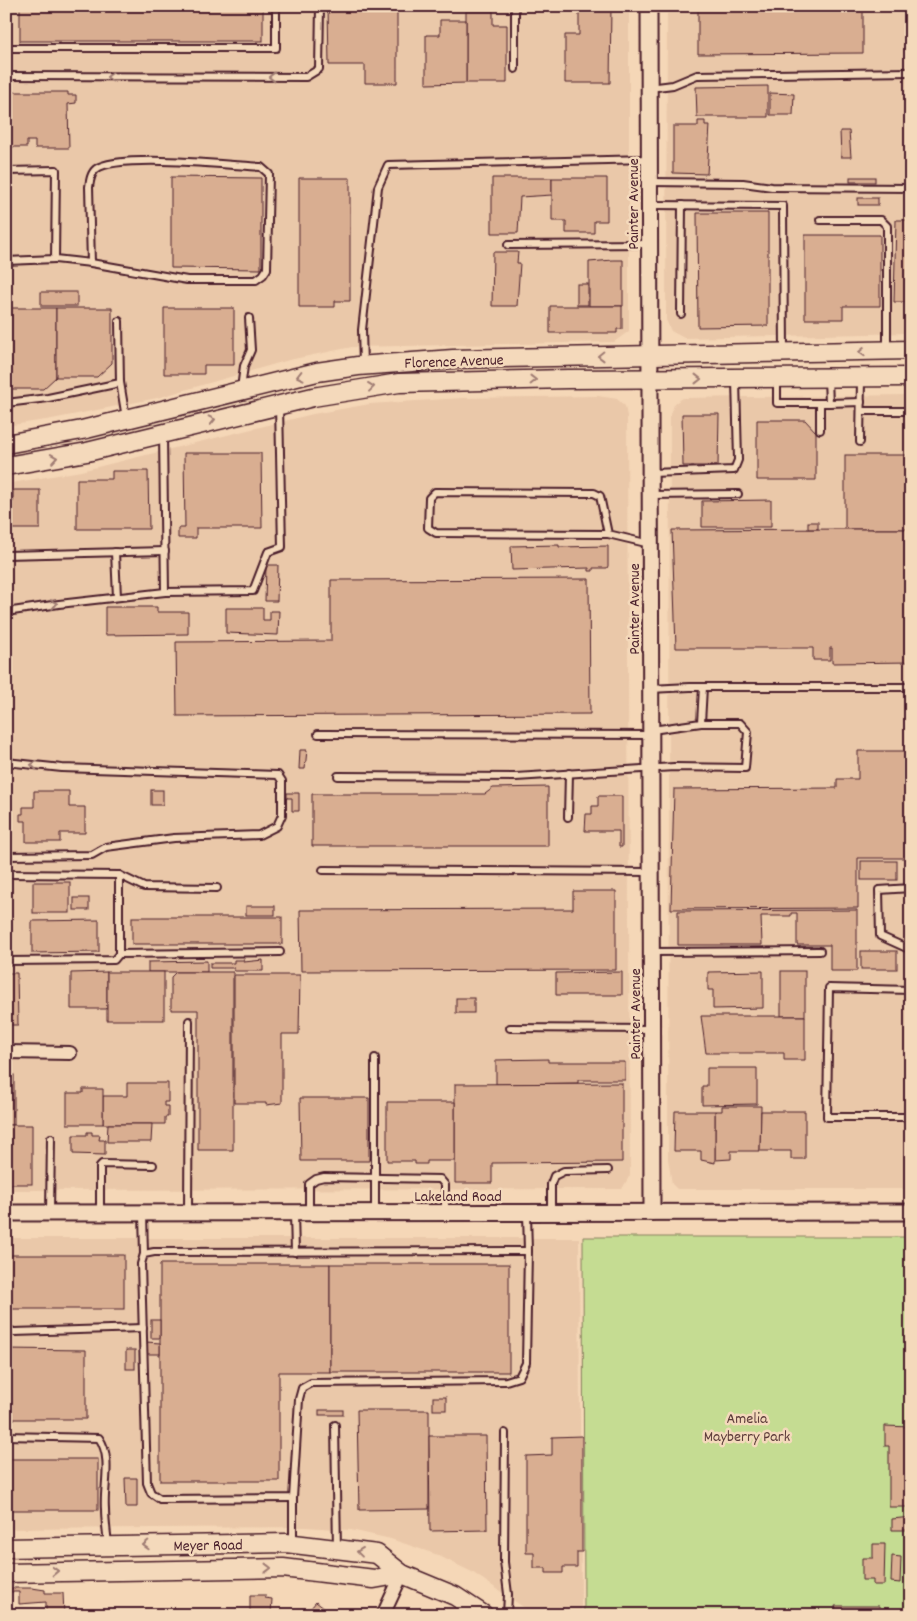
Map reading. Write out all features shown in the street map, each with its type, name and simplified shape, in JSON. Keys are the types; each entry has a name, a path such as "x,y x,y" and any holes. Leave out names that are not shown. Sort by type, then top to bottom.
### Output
{"main road":[{"name":"Florence Avenue","path":"6,444 82,430 317,372 362,365 453,359 784,354 911,350"},
{"name":"Florence Avenue","path":"6,466 87,452 279,404 332,393 399,384 650,379 911,377"},
{"name":"Meyer Road","path":"6,1548 221,1543 293,1544 377,1554 402,1574 454,1596 484,1615"},
{"path":"219,1568 221,1543"},
{"name":"Meyer Road","path":"6,1573 283,1568 374,1579 402,1574"}],"street":[{"name":"Painter Avenue","path":"649,6 652,1212"},
{"path":"6,1052 70,1053"},
{"name":"Lakeland Road","path":"6,1213 911,1212"},
{"path":"383,1615 402,1574"}],"lane":[{"path":"6,48 276,48 276,6"},
{"path":"6,76 306,77 319,69 320,6"},
{"path":"515,6 515,69"},
{"path":"649,88 673,85 696,75 911,72"},
{"path":"362,365 362,330 378,188 382,174 388,165 649,159"},
{"path":"6,261 54,260 91,263 187,280 256,280 267,269 270,174 261,167 158,161 108,164 96,169 90,177 89,187 91,263"},
{"path":"6,171 56,170 54,260"},
{"path":"649,182 743,183 772,188 911,188"},
{"path":"649,205 782,206 784,354"},
{"path":"681,314 682,205"},
{"path":"820,220 881,220 887,226 887,351"},
{"path":"508,245 650,244"},
{"path":"241,391 244,366 251,350 249,318"},
{"path":"119,321 120,382 127,419"},
{"path":"650,473 734,470 738,460 736,378"},
{"path":"777,378 777,402 861,402"},
{"path":"828,378 829,402"},
{"path":"860,442 861,378"},
{"path":"6,403 48,398 120,382"},
{"path":"820,402 820,430"},
{"path":"6,612 165,592 253,591 268,552 282,547 279,404"},
{"path":"861,412 908,411"},
{"path":"163,433 165,592"},
{"path":"608,534 600,496 594,493 435,492 429,498 428,528 436,533 608,534 650,544"},
{"path":"650,495 738,494"},
{"path":"6,556 165,551"},
{"path":"114,552 117,597"},
{"path":"701,723 703,687"},
{"path":"650,689 703,687 911,687"},
{"path":"318,734 650,733 701,723 740,723 748,732 745,768 674,767 516,778 338,776"},
{"path":"6,762 62,768 278,775 282,781 282,815 277,826 260,835 174,838 106,847 92,855 6,856"},
{"path":"568,817 569,773"},
{"path":"323,870 651,872"},
{"path":"6,874 119,875 144,886 217,888"},
{"path":"6,961 114,960 119,954 119,875"},
{"path":"911,888 878,890 880,936 911,950"},
{"path":"651,952 820,951"},
{"path":"119,954 280,952"},
{"path":"911,990 829,988 827,1117 911,1117"},
{"path":"188,1213 189,1021"},
{"path":"510,1028 651,1029"},
{"path":"375,1058 377,1180 375,1213"},
{"path":"50,1213 51,1138"},
{"path":"100,1213 100,1166 102,1164 153,1165"},
{"path":"551,1213 551,1184 554,1176 564,1171 608,1170"},
{"path":"295,1252 310,1181 324,1178 377,1180 440,1179 445,1185 445,1213"},
{"path":"143,1213 144,1254 141,1264 146,1483 151,1493 160,1499 293,1498"},
{"path":"293,1544 293,1498 298,1399 302,1388 311,1383 506,1381 519,1377 526,1363 527,1213"},
{"path":"144,1254 154,1252 528,1251"},
{"path":"6,1329 14,1332 143,1328"},
{"path":"335,1425 337,1550"},
{"path":"505,1433 504,1562 508,1594 507,1615"},
{"path":"6,1436 99,1438 103,1444 106,1464 105,1508 108,1546"}],"shaded area":[{"path":"6,6 629,6 629,331 614,342 352,347 289,360 157,398 52,419 6,426"},
{"path":"667,6 911,6 911,333 684,338 671,331 666,320"},
{"path":"911,395 911,1189 677,1189 672,1184 668,1159 670,414 675,403 683,398"},
{"path":"598,396 617,399 625,406 627,416 630,1175 622,1189 6,1190 6,484 81,471 313,414 370,404 462,398"},
{"path":"6,1238 579,1238 581,1615 535,1615 472,1572 435,1554 391,1539 351,1530 305,1527 6,1529"}],"green space":[{"name":"Amelia Mayberry Park","path":"583,1237 911,1237 911,1615 584,1615"}],"building":[{"path":"20,6 263,6 263,41 20,41"},
{"path":"328,6 397,6 397,83 365,83 365,65 329,65"},
{"path":"579,6 611,6 610,83 565,83 565,35 579,35"},
{"path":"698,6 863,6 863,53 698,54"},
{"path":"466,11 493,11 493,25 507,25 507,83 466,83"},
{"path":"440,20 466,20 466,83 426,84 426,35 440,35"},
{"path":"768,86 768,117 697,117 696,87"},
{"path":"6,92 68,92 68,95 76,95 76,103 68,104 69,148 35,148 35,141 27,141 27,147 6,147"},
{"path":"770,93 794,94 793,115 770,115"},
{"path":"698,121 705,121 705,125 710,125 707,174 673,173 673,126 698,126"},
{"path":"840,131 849,131 851,157 841,157"},
{"path":"171,177 261,178 261,269 171,268"},
{"path":"850,177 875,177 875,182 850,182"},
{"path":"299,178 350,178 350,301 335,301 335,307 299,307"},
{"path":"492,178 552,178 552,195 520,197 518,233 492,233"},
{"path":"552,178 607,178 607,221 594,221 594,233 566,233 566,221 552,221"},
{"path":"858,198 878,198 878,205 858,205"},
{"path":"697,213 768,213 768,326 698,327"},
{"path":"896,220 911,220 911,302 894,302"},
{"path":"805,235 880,235 880,306 843,306 843,319 805,319"},
{"path":"493,252 518,252 517,263 520,263 517,306 492,306"},
{"path":"623,260 623,306 589,306 589,262"},
{"path":"577,284 588,284 588,305 577,305"},
{"path":"41,292 77,292 77,306 41,306"},
{"path":"550,306 622,306 622,329 617,329 617,333 550,333"},
{"path":"6,308 56,308 56,377 43,389 6,389"},
{"path":"56,308 112,308 112,363 97,377 56,377"},
{"path":"164,308 234,308 234,365 204,365 204,374 164,374"},
{"path":"682,414 719,414 718,466 683,466"},
{"path":"757,420 805,420 816,432 816,480 757,480"},
{"path":"184,453 261,453 262,528 196,528 196,538 178,538 178,528 185,528"},
{"path":"845,455 911,455 911,529 845,529"},
{"path":"112,471 148,471 149,529 77,529 77,479 112,479"},
{"path":"13,490 40,490 40,529 6,529 6,502 13,502"},
{"path":"771,500 771,527 702,527 702,501"},
{"path":"808,522 818,522 818,529 808,529"},
{"path":"911,529 911,662 832,663 832,648 830,648 830,660 813,660 813,648 676,648 672,530"},
{"path":"559,545 559,547 608,546 608,566 607,568 593,568 593,571 589,571 589,568 512,570 511,546"},
{"path":"266,565 278,565 277,601 265,601"},
{"path":"589,579 590,714 177,716 176,642 331,641 331,580"},
{"path":"105,607 157,607 157,612 188,612 188,634 105,635"},
{"path":"226,608 263,608 263,620 270,620 270,611 279,611 278,635 226,633"},
{"path":"300,750 307,750 305,769 299,769"},
{"path":"858,751 911,751 911,858 858,858 858,908 671,909 674,789 837,788 837,779 858,779"},
{"path":"548,787 548,846 312,846 312,794 485,794 493,788"},
{"path":"151,790 163,790 163,805 151,805"},
{"path":"34,791 69,791 69,807 85,807 85,833 60,833 60,842 26,842 26,821 20,821 20,814 23,814 23,807 34,807"},
{"path":"287,793 299,793 299,811 292,811 292,798 287,798"},
{"path":"598,796 622,796 622,847 619,847 619,831 585,831 586,814 592,814 592,806 598,806"},
{"path":"861,861 897,861 897,880 861,880"},
{"path":"33,882 70,882 70,913 33,913"},
{"path":"573,891 616,891 616,970 301,971 300,910 573,909"},
{"path":"74,898 89,898 89,910 74,910"},
{"path":"246,906 275,906 275,915 246,915"},
{"path":"857,910 857,971 830,971 830,945 797,945 797,913 791,913 791,916 761,916 762,945 678,945 678,911"},
{"path":"132,917 282,917 282,944 132,944"},
{"path":"99,920 99,952 32,953 32,921"},
{"path":"861,951 897,951 897,969 861,969"},
{"path":"234,960 244,960 244,962 263,960 263,971 234,971 234,968 210,968 210,963 234,963"},
{"path":"207,961 207,972 148,972 148,962"},
{"path":"763,971 763,1008 713,1009 713,990 708,990 708,972"},
{"path":"781,971 805,971 805,1016 781,1016"},
{"path":"107,972 107,1009 71,1009 71,973"},
{"path":"107,972 164,972 164,1020 107,1020"},
{"path":"176,972 233,972 233,1150 198,1150 198,1010 171,1010 171,977"},
{"path":"622,972 622,995 556,995 556,973"},
{"path":"6,973 17,973 18,1025 6,1025"},
{"path":"234,975 300,975 299,1034 282,1034 282,1103 266,1105 266,1103 234,1103"},
{"path":"456,998 474,998 474,1013 456,1013"},
{"path":"701,1016 805,1016 805,1060 784,1060 784,1053 706,1053"},
{"path":"548,1059 548,1062 625,1062 625,1080 578,1080 578,1083 496,1084 496,1060"},
{"path":"707,1068 757,1068 757,1104 702,1105 702,1086 707,1086"},
{"path":"6,1075 14,1075 14,1125 6,1125"},
{"path":"127,1083 168,1083 168,1102 164,1102 164,1106 168,1106 168,1117 165,1117 165,1124 103,1124 103,1096 127,1096"},
{"path":"622,1083 622,1162 492,1163 492,1183 455,1183 455,1084"},
{"path":"83,1089 103,1089 103,1124 67,1124 67,1093 83,1093"},
{"path":"300,1098 369,1098 369,1161 301,1161"},
{"path":"387,1102 455,1102 455,1161 427,1161 427,1164 415,1164 415,1161 387,1161"},
{"path":"722,1106 761,1106 760,1151 731,1151 731,1159 715,1160 715,1111 722,1111"},
{"path":"675,1111 715,1111 715,1163 701,1160 701,1151 674,1151"},
{"path":"761,1111 805,1111 805,1159 791,1159 791,1151 760,1151"},
{"path":"108,1124 152,1124 151,1142 107,1142"},
{"path":"6,1125 32,1125 32,1184 6,1184"},
{"path":"87,1132 92,1132 92,1135 100,1135 99,1140 105,1140 105,1155 73,1154 73,1135 87,1135"},
{"path":"6,1255 124,1255 124,1309 6,1309"},
{"path":"160,1264 330,1264 330,1372 279,1372 279,1481 160,1481"},
{"path":"330,1264 509,1264 509,1372 330,1372"},
{"path":"151,1320 160,1320 160,1338 151,1338"},
{"path":"146,1342 160,1343 160,1354 147,1354"},
{"path":"6,1349 86,1350 86,1419 6,1419"},
{"path":"126,1350 135,1350 135,1369 126,1369"},
{"path":"433,1397 446,1397 446,1410 433,1410"},
{"path":"319,1410 343,1410 343,1415 319,1415"},
{"path":"357,1410 429,1410 429,1509 359,1510"},
{"path":"885,1426 911,1427 911,1507 889,1507 889,1446 885,1446"},
{"path":"429,1436 486,1436 487,1530 430,1531"},
{"path":"582,1436 582,1552 577,1552 577,1567 563,1567 563,1573 546,1573 546,1568 534,1568 534,1553 526,1553 526,1456 552,1455 552,1437"},
{"path":"6,1459 98,1459 98,1510 6,1510"},
{"path":"125,1478 137,1478 137,1507 126,1507"},
{"path":"911,1517 911,1530 892,1530 892,1519"},
{"path":"873,1544 885,1544 884,1585 873,1585 873,1580 862,1580 862,1558 873,1558"},
{"path":"892,1556 901,1557 900,1583 891,1582"},
{"path":"11,1588 32,1588 45,1590 45,1593 63,1593 64,1615 46,1615 46,1602 19,1604 19,1592 11,1592"},
{"path":"250,1595 265,1595 265,1598 272,1599 271,1614 250,1614"},
{"path":"10,1599 13,1615 6,1615 6,1600"},
{"path":"316,1602 333,1615 305,1615"},
{"path":"835,1606 879,1606 879,1615 827,1615 827,1612 836,1612"}]}
